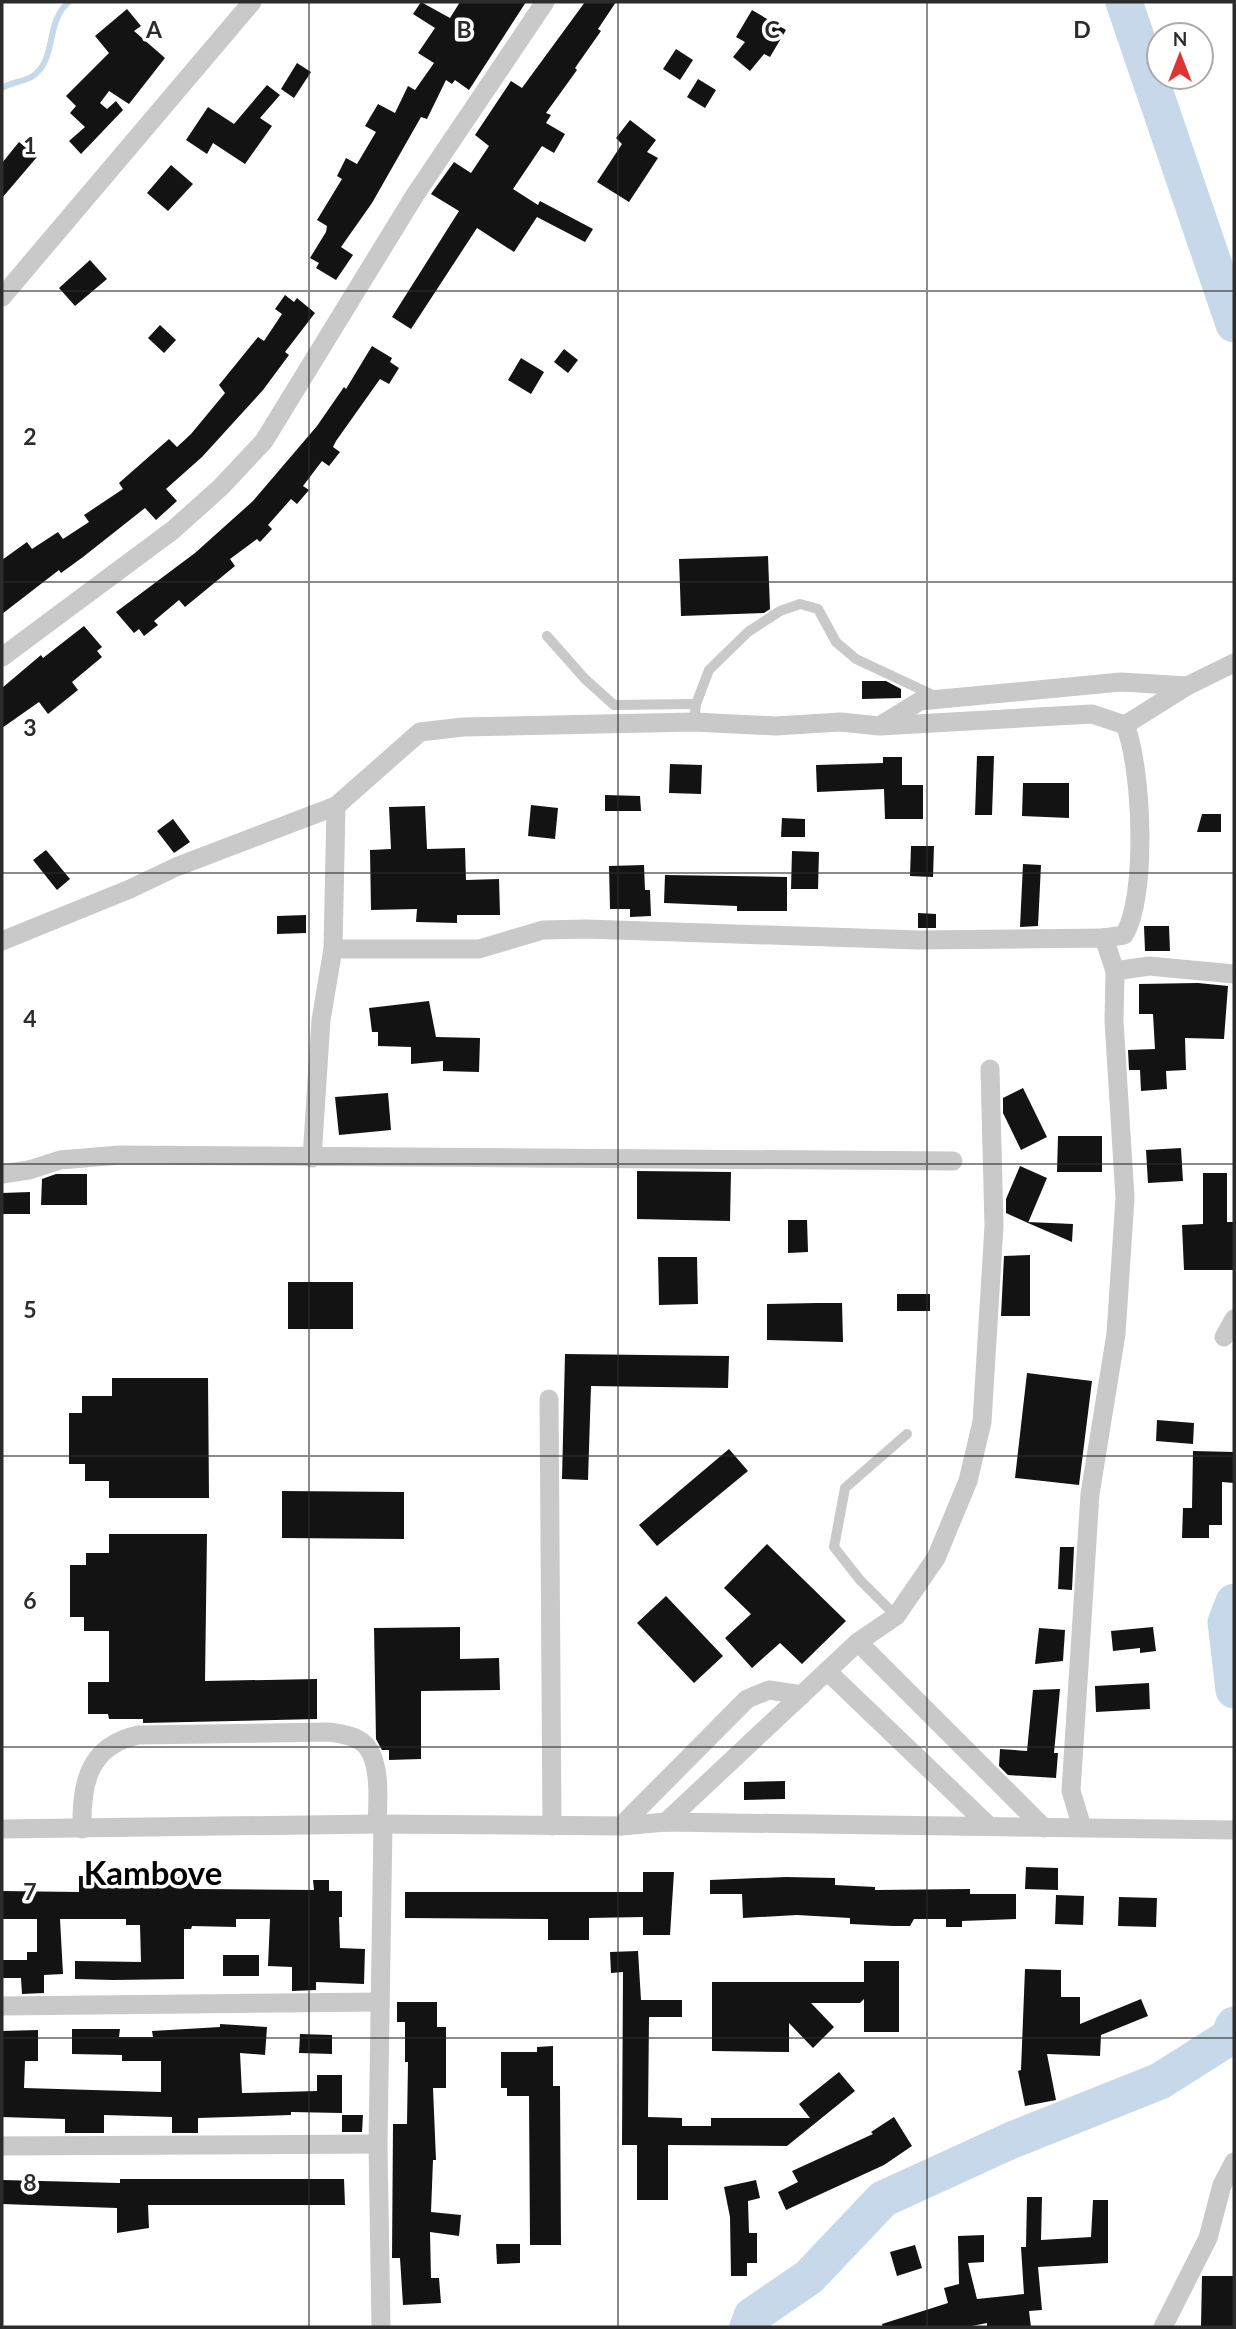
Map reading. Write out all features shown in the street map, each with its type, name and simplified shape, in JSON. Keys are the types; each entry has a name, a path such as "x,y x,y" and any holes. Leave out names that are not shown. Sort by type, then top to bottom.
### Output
{"street":[{"path":"2,297 252,2"},
{"path":"2,657 173,530 221,487 264,441 415,195 545,2"},
{"path":"1125,725 1187,686 1234,663"},
{"path":"880,726 920,701 1121,682 1187,686"},
{"path":"2,941 130,889 176,867 336,806 420,732 695,713 776,726 840,722 880,726 1092,714 1125,725 1133,744 1140,856 1137,903 1132,923 1124,935 1104,938 918,940 586,929 542,930 479,949 333,949"},
{"path":"312,1158 321,1020 333,949 336,806"},
{"path":"1082,1828 1071,1791 1090,1494 1116,1334 1125,1198 1114,1021 1115,971 1104,938"},
{"path":"1115,971 1149,965 1234,974"},
{"path":"666,1822 858,1642 896,1616 936,1558 968,1481 982,1422 994,1226 990,1069"},
{"path":"2,1174 29,1170 60,1160 120,1155 953,1161"},
{"path":"1223,1337 1234,1319"},
{"path":"549,1399 552,1826"},
{"path":"858,1642 1044,1828"},
{"path":"827,1671 989,1826"},
{"path":"621,1826 747,1699 769,1690 802,1695"},
{"path":"82,1829 82,1800 88,1773 103,1752 118,1740 138,1735 330,1732 352,1736 365,1744 374,1762 380,1824 378,2144 382,2327"},
{"path":"2,1829 380,1824 621,1826 666,1822 1234,1830"},
{"path":"2,2006 379,2002"},
{"path":"2,2146 378,2144"},
{"path":"1163,2327 1208,2238 1222,2185 1234,2162"}],"lane":[{"path":"547,636 585,679 614,705 695,713 709,670 748,632 772,615 800,604 818,609 836,642 856,659 942,699"},
{"path":"896,1616 860,1580 834,1547 845,1488 907,1434"}],"building":[{"path":"421,2 450,18 460,2 526,2 469,90 455,80 452,84 446,80 427,119 421,117 372,203 341,247 353,255 336,280 316,268 319,263 310,258 326,232 327,226 317,220 342,179 337,176 346,158 357,164 376,132 365,126 378,104 395,113 408,86 415,90 434,63 418,53 435,28 413,14"},
{"path":"585,2 616,2 598,29 601,31 575,68 577,70 546,113 551,115 546,123 565,134 554,153 542,146 513,189 538,205 540,201 593,229 585,242 537,217 514,252 477,228 411,329 392,317 459,211 431,194 454,162 471,173 489,146 475,135 511,81 522,88"},
{"path":"127,9 141,26 134,31 165,58 129,104 109,91 100,103 107,109 116,101 123,110 81,154 69,141 85,127 70,113 76,106 66,96 109,53 95,36"},
{"path":"752,10 786,30 770,57 764,54 750,71 733,57 745,42 736,37"},
{"path":"676,49 693,60 680,80 663,69"},
{"path":"297,63 311,72 294,98 281,89"},
{"path":"698,79 716,90 705,108 687,97"},
{"path":"267,85 280,95 260,118 272,126 245,164 213,143 207,154 186,140 208,107 234,124"},
{"path":"630,120 656,140 647,152 658,158 629,202 597,182 622,144 616,138"},
{"path":"19,142 37,157 2,198 2,163"},
{"path":"171,165 193,184 168,211 147,193"},
{"path":"90,260 107,279 75,306 59,288"},
{"path":"285,295 294,302 297,298 315,313 285,352 289,355 263,390 202,457 166,489 177,501 156,520 145,508 83,557 61,573 59,570 2,614 2,560 27,542 32,549 58,532 63,539 89,522 84,515 123,489 119,483 169,439 177,447 191,434 225,393 219,385 258,337 264,341 282,314 275,309"},
{"path":"160,325 176,340 164,353 148,338"},
{"path":"372,346 392,358 390,362 399,368 389,384 380,379 336,441 333,447 340,452 329,466 322,461 303,486 309,490 297,504 291,499 268,525 272,529 260,542 257,539 230,559 235,566 185,607 179,600 154,621 158,625 144,636 139,629 134,633 116,612 195,553 253,501 317,426 344,387 346,389"},
{"path":"564,349 578,360 568,373 554,362"},
{"path":"521,358 544,372 531,394 508,380"},
{"path":"768,556 770,609 764,613 681,616 679,559"},
{"path":"84,626 102,647 97,651 102,657 72,682 78,690 48,714 39,702 2,728 2,688 41,655 43,658"},
{"path":"862,681 886,681 901,689 901,698 862,699"},
{"path":"977,756 994,756 992,815 975,815"},
{"path":"883,757 902,757 902,785 923,785 923,819 885,819 884,789 817,792 816,765 883,763"},
{"path":"670,764 702,765 701,794 669,793"},
{"path":"1023,783 1069,783 1069,818 1022,816"},
{"path":"605,795 640,796 641,811 605,811"},
{"path":"531,805 558,808 555,839 528,836"},
{"path":"425,806 427,849 465,848 466,880 499,879 500,915 457,915 457,923 416,922 417,909 371,910 370,850 391,849 389,807"},
{"path":"1202,814 1221,814 1221,832 1197,832"},
{"path":"782,818 805,819 805,837 781,837"},
{"path":"173,819 190,842 174,853 157,831"},
{"path":"911,846 934,846 933,877 910,876"},
{"path":"46,850 70,879 57,890 33,860"},
{"path":"792,851 819,852 818,889 791,889"},
{"path":"1023,864 1041,865 1038,926 1020,927"},
{"path":"644,865 645,890 650,890 651,916 630,917 630,909 610,909 609,866"},
{"path":"665,875 787,877 787,911 737,911 737,906 664,903"},
{"path":"918,913 936,914 936,928 918,928"},
{"path":"306,915 306,933 277,934 277,916"},
{"path":"1144,926 1169,926 1170,951 1145,951"},
{"path":"1198,983 1228,986 1224,1039 1185,1038 1186,1070 1166,1071 1167,1089 1141,1091 1140,1070 1129,1070 1128,1050 1155,1049 1153,1014 1139,1014 1139,984"},
{"path":"429,1001 436,1037 480,1038 479,1072 443,1071 443,1061 411,1064 411,1047 378,1046 378,1032 372,1032 369,1008"},
{"path":"1023,1088 1047,1137 1021,1150 1003,1113 1003,1098"},
{"path":"388,1093 391,1130 339,1135 335,1097"},
{"path":"1058,1136 1102,1136 1102,1172 1057,1172"},
{"path":"1181,1148 1183,1181 1148,1183 1146,1150"},
{"path":"1020,1166 1047,1178 1028,1223 1006,1213 1006,1199"},
{"path":"637,1171 731,1172 730,1221 637,1219"},
{"path":"1203,1173 1227,1173 1227,1222 1233,1222 1233,1270 1184,1270 1182,1225 1203,1224"},
{"path":"56,1174 87,1174 87,1205 41,1205 42,1179"},
{"path":"30,1192 30,1214 2,1214 2,1193"},
{"path":"788,1220 807,1220 808,1252 788,1253"},
{"path":"1028,1223 1073,1224 1072,1242"},
{"path":"1030,1255 1030,1316 1001,1316 1004,1256"},
{"path":"658,1257 697,1257 698,1304 659,1305"},
{"path":"288,1282 353,1282 353,1329 288,1329"},
{"path":"897,1294 930,1294 930,1311 897,1311"},
{"path":"842,1303 843,1342 767,1340 767,1304"},
{"path":"565,1354 729,1356 728,1388 591,1386 588,1480 562,1479"},
{"path":"1027,1373 1092,1381 1079,1485 1015,1478"},
{"path":"112,1378 208,1378 209,1498 109,1498 109,1481 85,1481 85,1464 69,1464 69,1413 82,1413 82,1396 112,1396"},
{"path":"1157,1420 1194,1423 1193,1444 1156,1441"},
{"path":"729,1449 748,1471 657,1546 639,1525"},
{"path":"1193,1451 1234,1452 1234,1483 1222,1482 1222,1525 1209,1525 1209,1538 1182,1538 1183,1508 1192,1508"},
{"path":"282,1491 404,1492 404,1539 282,1538"},
{"path":"109,1534 207,1534 205,1681 317,1679 317,1719 143,1723 143,1719 109,1719 108,1714 88,1714 88,1682 109,1682 109,1631 84,1631 84,1617 70,1617 70,1565 86,1565 86,1553 109,1553"},
{"path":"767,1544 846,1621 802,1664 780,1643 752,1668 725,1638 751,1614 724,1588"},
{"path":"1060,1547 1074,1547 1072,1590 1058,1589"},
{"path":"666,1596 723,1656 694,1683 637,1623"},
{"path":"460,1627 460,1659 499,1658 500,1690 421,1691 421,1759 389,1760 389,1750 382,1750 376,1739 374,1628"},
{"path":"1153,1627 1156,1651 1140,1653 1140,1648 1113,1651 1111,1631"},
{"path":"1039,1628 1065,1630 1063,1661 1035,1664"},
{"path":"1149,1683 1150,1709 1096,1712 1095,1686"},
{"path":"1060,1689 1054,1753 1058,1753 1056,1778 1008,1775 999,1766 1000,1749 1027,1751 1033,1690"},
{"path":"785,1781 785,1799 744,1800 744,1782"},
{"path":"1026,1867 1058,1868 1058,1890 1025,1889"},
{"path":"148,1872 148,1875 194,1878 194,1889 314,1890 313,1880 329,1880 329,1891 342,1891 340,1948 365,1949 364,1984 316,1982 316,1990 292,1991 292,1967 268,1966 270,1919 236,1919 236,1927 192,1926 191,1929 184,1929 184,1979 113,1980 75,1979 75,1961 141,1962 140,1925 126,1925 126,1919 60,1919 63,1974 44,1975 44,1993 22,1994 21,1978 2,1978 2,1960 27,1960 27,1952 37,1952 37,1919 2,1919 2,1891 79,1892 79,1876 127,1876 127,1873"},
{"path":"643,1872 674,1872 670,1935 643,1935 643,1917 589,1918 589,1940 548,1940 548,1919 405,1918 405,1892 643,1892"},
{"path":"835,1878 835,1885 875,1887 875,1890 970,1889 970,1894 1016,1894 1016,1919 962,1921 962,1927 946,1927 946,1919 914,1919 910,1926 893,1926 850,1924 850,1918 797,1915 743,1918 742,1894 710,1894 710,1880"},
{"path":"1056,1895 1084,1896 1083,1925 1055,1924"},
{"path":"1119,1897 1157,1898 1156,1927 1118,1926"},
{"path":"638,1951 641,2000 682,2000 682,2017 649,2017 648,2117 682,2118 682,2126 711,2126 711,2118 810,2118 799,2104 839,2072 855,2091 787,2146 668,2145 668,2200 637,2200 637,2145 622,2145 623,1972 611,1973 610,1952"},
{"path":"223,1955 259,1955 259,1976 223,1976"},
{"path":"864,1961 899,1961 899,2032 864,2032 864,1999 860,2003 811,2003 834,2027 813,2048 789,2023 789,2052 712,2051 712,1982 864,1982"},
{"path":"1025,1969 1061,1970 1061,1997 1080,1997 1080,2024 1141,1999 1148,2016 1101,2035 1100,2056 1047,2054 1056,2100 1025,2106 1018,2071 1021,2070"},
{"path":"397,2002 437,2002 437,2027 446,2027 446,2088 433,2088 436,2160 433,2160 431,2212 461,2215 459,2236 430,2232 431,2278 439,2278 441,2303 403,2305 400,2258 392,2258 393,2124 407,2124 408,2062 405,2062 405,2022 397,2022"},
{"path":"220,2024 267,2027 265,2055 240,2053 242,2093 317,2091 317,2075 342,2075 342,2113 291,2112 291,2115 198,2118 198,2133 172,2133 172,2117 104,2115 104,2133 65,2133 65,2119 2,2117 2,2031 38,2030 38,2061 25,2061 24,2088 161,2092 161,2061 122,2061 122,2055 72,2054 72,2029 120,2029 119,2037 153,2037 152,2031 220,2027"},
{"path":"300,2034 332,2035 332,2054 299,2053"},
{"path":"553,2046 553,2086 560,2086 561,2245 530,2245 529,2096 507,2096 507,2088 501,2088 501,2052 537,2052 537,2047"},
{"path":"342,2115 363,2115 362,2132 342,2132"},
{"path":"894,2117 912,2146 884,2165 786,2210 778,2192 798,2182 792,2171 873,2134 871,2132"},
{"path":"120,2179 344,2179 345,2205 148,2205 149,2228 117,2233 117,2208 2,2204 2,2180 120,2183"},
{"path":"756,2180 760,2198 748,2201 749,2233 757,2233 757,2263 747,2263 747,2276 731,2276 730,2217 724,2187"},
{"path":"1027,2197 1042,2197 1041,2240 1091,2237 1093,2200 1108,2200 1108,2263 1038,2267 1042,2310 1029,2311 1031,2327 987,2327 987,2323 967,2327 883,2327 882,2324 948,2303 944,2288 959,2284 958,2236 984,2235 984,2262 968,2263 977,2299 1024,2294 1021,2247 1026,2247"},
{"path":"496,2244 520,2244 520,2263 497,2264"},
{"path":"915,2245 922,2268 897,2276 890,2252"},
{"path":"1202,2276 1234,2276 1234,2327 1201,2327"}],"waterway":[{"path":"2,88 29,78 40,69 49,51 57,19 69,2"},
{"path":"1124,2 1234,324"},
{"path":"1234,1602 1226,1622 1234,1690"},
{"path":"748,2327 752,2316 809,2277 883,2199 1012,2140 1160,2081 1228,2038 1234,2025"}],"district":[{"name":"Kambove","path":"153,1872"}]}
